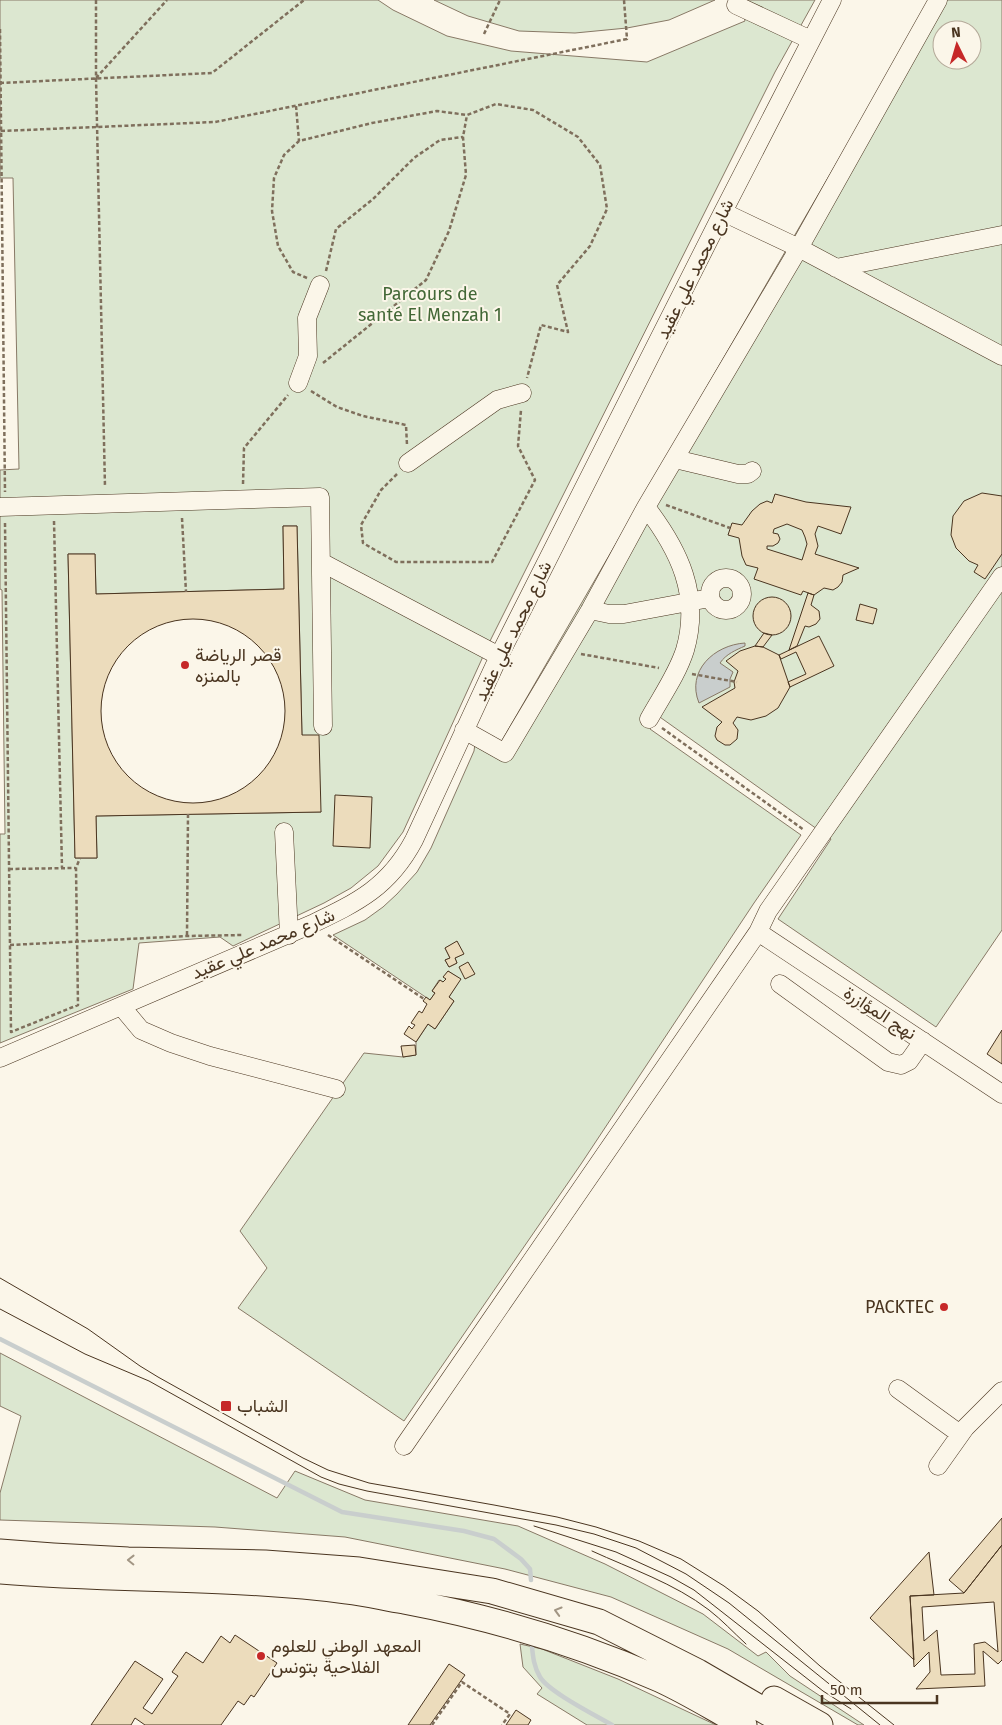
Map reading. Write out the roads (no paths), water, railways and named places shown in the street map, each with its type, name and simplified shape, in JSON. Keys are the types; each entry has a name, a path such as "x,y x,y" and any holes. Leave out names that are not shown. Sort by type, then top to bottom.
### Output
{"highway":[{"path":"0,1536 91,1542 226,1546 292,1552 380,1566 492,1591 599,1622 682,1651 757,1688 820,1725"},
{"path":"0,1552 180,1570 267,1584 348,1591 481,1617 555,1638 660,1680 744,1725"},
{"path":"0,1571 136,1579 180,1570 265,1563 359,1570 492,1591"},
{"path":"0,1587 144,1597 243,1594 322,1598 442,1615 481,1617"},
{"path":"599,1622 698,1672 789,1725"},
{"path":"606,1658 695,1705 728,1725"}],"street":[{"name":"شارع محمد علي عقيد","path":"0,1058 312,924 359,900 384,881 397,868 414,840 500,656 723,212 832,0"},
{"path":"464,730 505,753 590,610 648,503 799,248 938,0"},
{"path":"736,5 811,40"},
{"path":"723,212 799,248 1002,356"},
{"path":"836,268 1002,235"},
{"path":"298,383 308,356 307,318 320,285"},
{"path":"408,463 496,400 522,393"},
{"path":"674,459 738,474 748,474 752,471"},
{"path":"3,507 320,497 322,726"},
{"path":"648,503 679,558 686,580 689,602 689,630 684,651 676,671 649,719"},
{"path":"321,562 500,656"},
{"path":"404,1446 758,932 768,911 1002,576"},
{"path":"590,610 609,614 624,614 710,598"},
{"path":"284,832 288,935"},
{"name":"نهج المؤازرة","path":"758,932 1002,1094"},
{"path":"780,984 888,1062 901,1065 909,1061 923,1041"},
{"path":"121,1006 141,1030 171,1043 210,1056 336,1089"},
{"path":"898,1389 960,1434"},
{"path":"938,1466 960,1434 1002,1391"}],"waterway":[{"path":"0,1339 342,1512 464,1531 494,1539 521,1559 530,1569 531,1580"},
{"path":"532,1647 536,1670 545,1683 562,1696 612,1725"}],"tram line":[{"path":"0,1278 88,1329 158,1377 328,1470 369,1483 557,1517 639,1541 681,1559 724,1586 758,1611 820,1666 894,1725"},
{"path":"0,1309 85,1354 149,1381 321,1477 339,1484 367,1491 556,1525 594,1534 636,1548 686,1574 729,1603 880,1725"},
{"path":"534,1526 616,1552 671,1577 694,1590 823,1691 851,1709"},
{"path":"592,1551 652,1577 696,1600 746,1644"}],"place":[{"name":"قصر الرياضة بالمنزه","path":"185,665"},
{"name":"PACKTEC","path":"944,1307"},
{"name":"الشباب","path":"226,1406"},
{"name":"المعهد الوطني للعلوم الفلاحية بتونس","path":"261,1656"}],"park label":[{"name":"Parcours de santé El Menzah 1","path":"430,304"}]}
